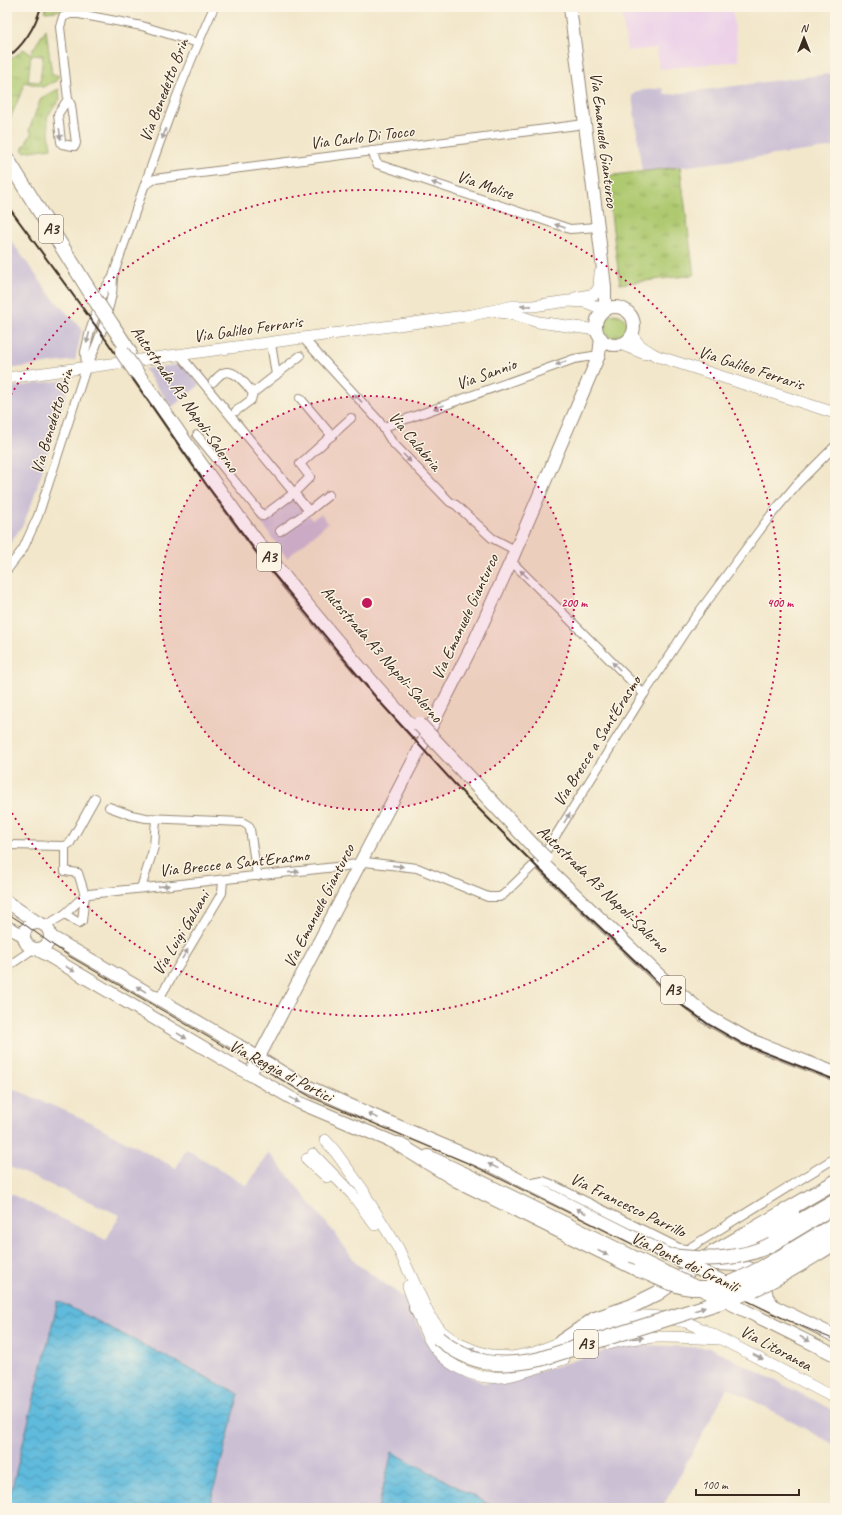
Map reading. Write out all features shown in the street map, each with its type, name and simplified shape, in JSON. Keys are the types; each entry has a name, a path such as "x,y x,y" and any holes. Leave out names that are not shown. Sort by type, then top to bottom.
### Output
{"highway":[{"name":"Autostrada A3 Napoli-Salerno","path":"7,159 93,303"},
{"name":"Autostrada A3 Napoli-Salerno","path":"7,175 125,352 254,538 355,664 540,857 681,997 707,1017 748,1040 835,1074"},
{"name":"Autostrada A3 Napoli-Salerno","path":"540,857 660,969 698,1002 724,1020 751,1034 835,1067"},
{"path":"398,1144 443,1173 468,1186 638,1270 685,1287 703,1288 721,1286 732,1282 753,1273 835,1223"},
{"name":"A3","path":"561,1342 658,1293 713,1253 835,1182"},
{"path":"671,1256 701,1259 728,1258 748,1254 764,1248 835,1206"},
{"name":"A3","path":"416,1308 438,1338 455,1351 480,1361 495,1364 510,1364 540,1359 736,1297 773,1280 835,1243"}],"main road":[{"name":"Via Emanuele Gianturco","path":"570,7 604,277 605,310"},
{"path":"568,300 592,295 597,291 600,278 601,254"},
{"name":"Via Emanuele Gianturco","path":"604,277 622,309"},
{"name":"Via Galileo Ferraris","path":"7,378 472,316 514,306 533,306 568,300 580,301 605,310"},
{"path":"551,303 544,306 541,316 544,320 556,324"},
{"path":"613,307 622,309 627,311 632,318 634,324 633,333 628,340 607,339 598,319 605,310 613,307"},
{"name":"Via Galileo Ferraris","path":"493,311 513,314 538,322 556,324 607,339 643,354 657,356 835,412"},
{"name":"Via Galileo Ferraris","path":"633,333 633,337 637,343 657,356"},
{"name":"Via Emanuele Gianturco","path":"250,1074 460,669 513,556 607,339"},
{"name":"Via Reggia di Portici","path":"7,902 44,928 158,1000 298,1082 460,1151 528,1184"},
{"path":"28,926 44,928 48,942 46,946 35,949 26,945 23,935 28,926"},
{"path":"7,927 23,935"},
{"name":"Via Reggia di Portici","path":"35,949 300,1103 458,1170 520,1200"},
{"path":"323,1142 344,1164 363,1190 366,1205 352,1194 336,1169 323,1142"},
{"path":"336,1169 310,1156 366,1205"},
{"name":"Via Ponte dei Granili","path":"528,1184 671,1256 751,1289 773,1305 835,1336"},
{"name":"Via Ponte dei Granili","path":"520,1200 835,1355"},
{"name":"A3","path":"366,1205 379,1231 397,1261 416,1308"},
{"name":"A3","path":"366,1205 398,1248 430,1316 442,1332 457,1343 476,1351 494,1356 513,1357 533,1353 561,1342"},
{"path":"696,1266 714,1264 740,1265 751,1268 764,1282 767,1297 773,1305"},
{"path":"416,1308 426,1334 449,1363 469,1373 490,1378 507,1377 604,1345 625,1340 654,1337 723,1339"},
{"name":"Via Litoranea","path":"597,1324 646,1316 662,1317 686,1322 723,1339 835,1398"},
{"path":"604,1345 627,1320"}],"street":[{"name":"Via Benedetto Brin","path":"7,570 25,544 38,516 86,368 85,352 90,330 104,290 113,276 198,43 214,7"},
{"path":"68,99 58,114 61,142 62,144 75,146 76,143 71,105 68,99 60,27 61,20 66,15 79,14 142,26 198,43"},
{"name":"Via Carlo Di Tocco","path":"145,185 155,179 162,178 585,124"},
{"name":"Via Molise","path":"372,151 377,164 540,219 570,229 598,227"},
{"name":"Via Calabria","path":"303,338 384,427 392,442 450,502 456,505 513,556 644,694"},
{"path":"271,343 276,375"},
{"path":"180,355 309,511"},
{"name":"Via Sannio","path":"384,427 574,359 599,355"},
{"path":"236,411 251,400 253,393 300,356"},
{"path":"213,382 222,373 229,372 237,376 253,393"},
{"path":"300,398 332,436"},
{"path":"197,435 263,516 294,493 310,477 300,464 351,418"},
{"name":"Via Brecce a Sant'Erasmo","path":"85,895 345,866 365,862 417,868 488,897 499,897 503,895 540,860 644,694 688,627 771,515 797,484 835,446"},
{"path":"280,531 329,495"},
{"path":"7,845 65,846 70,843 95,798"},
{"path":"109,807 140,817 156,819 246,823 250,829 257,876"},
{"path":"141,888 154,847 156,819"},
{"path":"65,846 65,871 78,873 85,895 81,923 65,914"},
{"name":"Via Luigi Galvani","path":"158,1000 222,893 223,880"},
{"path":"44,928 65,914 85,895"},
{"path":"7,967 35,949"},
{"name":"Via Francesco Parrillo","path":"528,1184 543,1181 551,1184 685,1250 835,1158"},
{"path":"713,1253 733,1248 756,1237 835,1188"},
{"path":"728,1258 765,1240 835,1198"},
{"path":"764,1282 772,1270 811,1246 835,1223"},
{"path":"736,1297 751,1289 835,1232"},
{"path":"638,1270 646,1276 663,1284 689,1292 725,1292 751,1289"}],"shaded area":[{"path":"621,7 732,7 739,61 659,69 657,48 627,51"},
{"path":"835,73 835,147 642,172 632,95 638,91 663,88 665,95"},
{"path":"7,235 51,296 82,329 75,360 7,369"},
{"path":"182,364 200,385 172,407 144,369"},
{"path":"71,379 32,503 23,524 7,548 7,388"},
{"path":"289,493 312,519 321,514 328,523 287,558 258,518"},
{"path":"7,1086 84,1119 176,1168 186,1149 247,1186 269,1152 336,1235 357,1264 406,1299 425,1339 448,1366 483,1383 516,1379 626,1344 711,1348 835,1411 835,1445 728,1387 662,1508 496,1508 392,1452 378,1508 209,1508 239,1394 58,1301 7,1508 7,1192 106,1240 120,1215 7,1166"}],"green space":[{"path":"46,7 65,7 66,10 45,12"},
{"path":"46,29 52,75 58,75 58,80 43,87 24,82 23,89 9,121 7,121 7,62 24,49 30,54","holes":["31,55 43,56 40,82 28,81"]},
{"path":"59,89 60,99 47,117 51,148 24,152 22,150 32,132 29,130 41,98"},
{"path":"680,167 694,275 620,284 606,176"},
{"path":"615,314 623,318 627,326 623,334 615,338 607,334 603,326 607,318"}],"water":[{"path":"58,1301 239,1394 209,1508 7,1508"},
{"path":"392,1452 496,1508 378,1508"}],"tram line":[{"path":"7,913 69,956 311,1097 472,1165 780,1317 835,1340"}],"railway":[{"path":"7,58 24,41 36,22 41,7"},
{"path":"7,205 106,340 206,484 266,565 379,701 463,793 537,867 679,1003 708,1024 743,1044 835,1080"}]}
